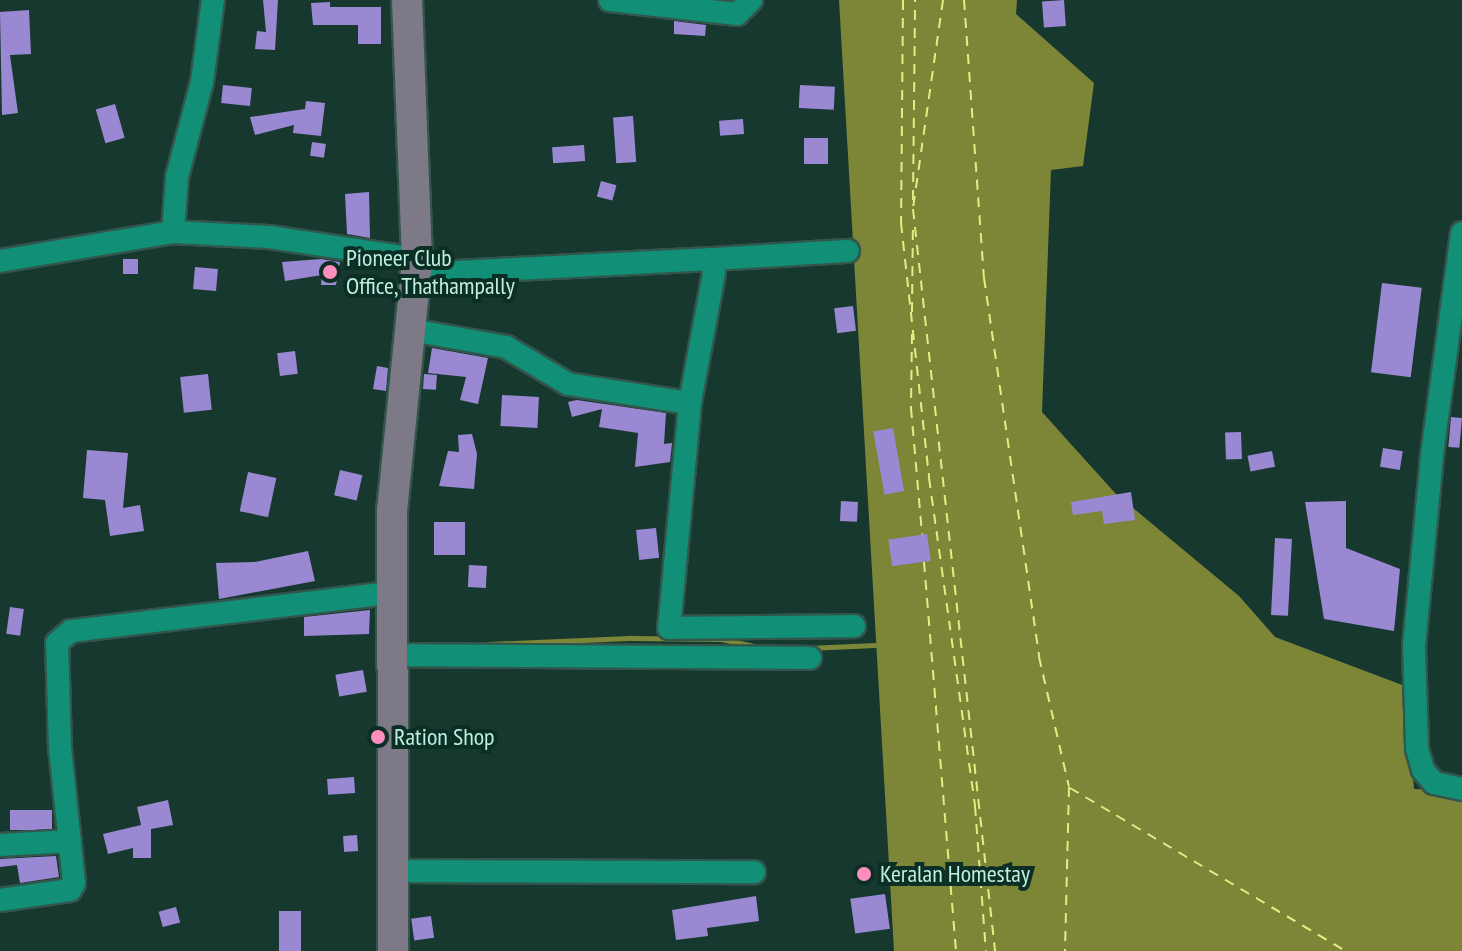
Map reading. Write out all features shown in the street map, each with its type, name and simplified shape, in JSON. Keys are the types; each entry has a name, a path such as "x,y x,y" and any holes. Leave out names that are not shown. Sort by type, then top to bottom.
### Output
{"main road":[{"path":"393,951 390,593 396,439 417,267 407,0"}],"street":[{"path":"173,232 177,177 202,82 213,0"},
{"path":"610,0 737,14 751,0"},
{"path":"0,261 173,232 269,237 417,267 712,259 848,251"},
{"path":"1462,233 1432,456 1414,645 1417,749 1423,770 1434,783 1462,789"},
{"path":"712,259 714,273 690,403 669,628 854,626"},
{"path":"411,330 506,347 568,384 690,403"},
{"path":"0,900 70,890 74,883 57,643 71,631 390,593"},
{"path":"391,655 810,658"},
{"path":"0,845 70,841"},
{"path":"394,871 754,872"}],"shaded area":[{"path":"839,0 1017,0 1016,14 1094,83 1083,166 1051,170 1042,412 1115,493 1239,596 1275,637 1405,686 1414,789 1462,791 1462,951 894,951"}],"building":[{"path":"263,0 278,0 275,50 255,49 257,31 266,32"},
{"path":"1064,0 1066,26 1044,27 1042,2"},
{"path":"330,2 330,7 381,7 381,44 358,44 358,25 313,25 311,3"},
{"path":"29,10 31,54 10,55 18,113 2,115 0,12"},
{"path":"674,21 706,25 705,36 674,34"},
{"path":"223,85 252,88 250,106 221,103"},
{"path":"800,85 835,87 834,110 799,108"},
{"path":"306,101 325,103 321,136 293,133 294,125 255,135 250,117 305,109"},
{"path":"115,104 125,138 105,143 96,110"},
{"path":"633,116 636,162 616,163 613,117"},
{"path":"743,119 744,134 720,136 719,121"},
{"path":"804,138 828,138 828,164 804,164"},
{"path":"312,142 326,144 324,158 310,156"},
{"path":"584,145 585,161 553,163 552,147"},
{"path":"601,181 616,185 612,201 597,196"},
{"path":"369,192 370,238 347,234 345,194"},
{"path":"123,259 138,259 138,274 123,274"},
{"path":"321,259 340,262 336,285 321,285 322,275 285,281 282,262"},
{"path":"195,267 218,269 216,291 193,289"},
{"path":"1382,283 1422,288 1411,377 1371,372"},
{"path":"853,306 856,331 837,333 834,308"},
{"path":"432,348 488,358 478,404 460,400 466,377 428,373"},
{"path":"295,351 298,374 280,376 277,353"},
{"path":"377,366 388,368 386,391 373,389"},
{"path":"208,374 212,410 184,413 180,377"},
{"path":"424,374 437,375 436,390 423,389"},
{"path":"502,395 539,397 537,428 500,426"},
{"path":"577,400 666,413 664,444 672,443 670,462 635,467 638,433 599,427 602,409 572,417 568,402"},
{"path":"1451,417 1462,418 1459,448 1448,447"},
{"path":"893,428 904,491 884,495 873,431"},
{"path":"1241,432 1242,459 1226,460 1225,433"},
{"path":"472,434 477,454 474,489 439,486 448,451 459,452 458,435"},
{"path":"1383,448 1403,451 1400,470 1380,467"},
{"path":"87,450 128,453 123,508 140,505 144,531 110,536 105,500 83,498"},
{"path":"1272,451 1275,467 1251,471 1247,456"},
{"path":"340,470 362,475 357,501 334,495"},
{"path":"248,472 276,478 268,517 240,511"},
{"path":"1131,492 1135,520 1104,524 1102,511 1073,515 1071,502"},
{"path":"841,501 858,502 857,522 840,521"},
{"path":"1346,501 1346,548 1400,569 1394,631 1324,619 1305,502"},
{"path":"434,522 465,522 465,555 434,555"},
{"path":"656,528 659,558 639,560 636,530"},
{"path":"927,534 931,561 892,566 888,539"},
{"path":"1275,538 1292,539 1288,616 1271,615"},
{"path":"308,551 315,581 219,599 216,563 255,562"},
{"path":"469,565 487,566 486,588 468,587"},
{"path":"10,607 24,609 20,636 6,634"},
{"path":"370,610 369,634 304,636 304,617"},
{"path":"363,670 367,692 339,697 335,675"},
{"path":"354,777 355,793 328,795 327,779"},
{"path":"168,800 173,825 151,829 151,858 133,858 133,848 108,854 103,834 141,825 137,807"},
{"path":"10,810 52,810 52,830 10,830"},
{"path":"357,835 358,851 344,852 343,836"},
{"path":"56,856 59,877 20,883 17,865 0,867 0,859"},
{"path":"885,894 890,929 855,934 850,899"},
{"path":"756,896 759,921 707,928 708,936 676,940 672,910"},
{"path":"176,907 180,922 163,927 159,912"},
{"path":"279,911 301,911 301,951 279,951"},
{"path":"431,916 434,938 414,941 411,919"}],"waterway":[{"path":"487,644 629,638 721,639 763,648"},
{"path":"808,648 875,645"}],"ferry route":[{"path":"903,0 901,223 929,478 975,806 986,951"},
{"path":"913,200 915,0"},
{"path":"943,0 913,209 995,951"},
{"path":"964,0 984,278 1039,657 1069,787 1065,951"},
{"path":"912,312 913,222"},
{"path":"912,334 911,408 922,535"},
{"path":"924,562 956,951"},
{"path":"1070,788 1346,951"}],"place":[{"name":"Pioneer Club Office, Thathampally","path":"330,272"},
{"name":"Ration Shop","path":"378,737"},
{"name":"Keralan Homestay","path":"864,874"}]}
